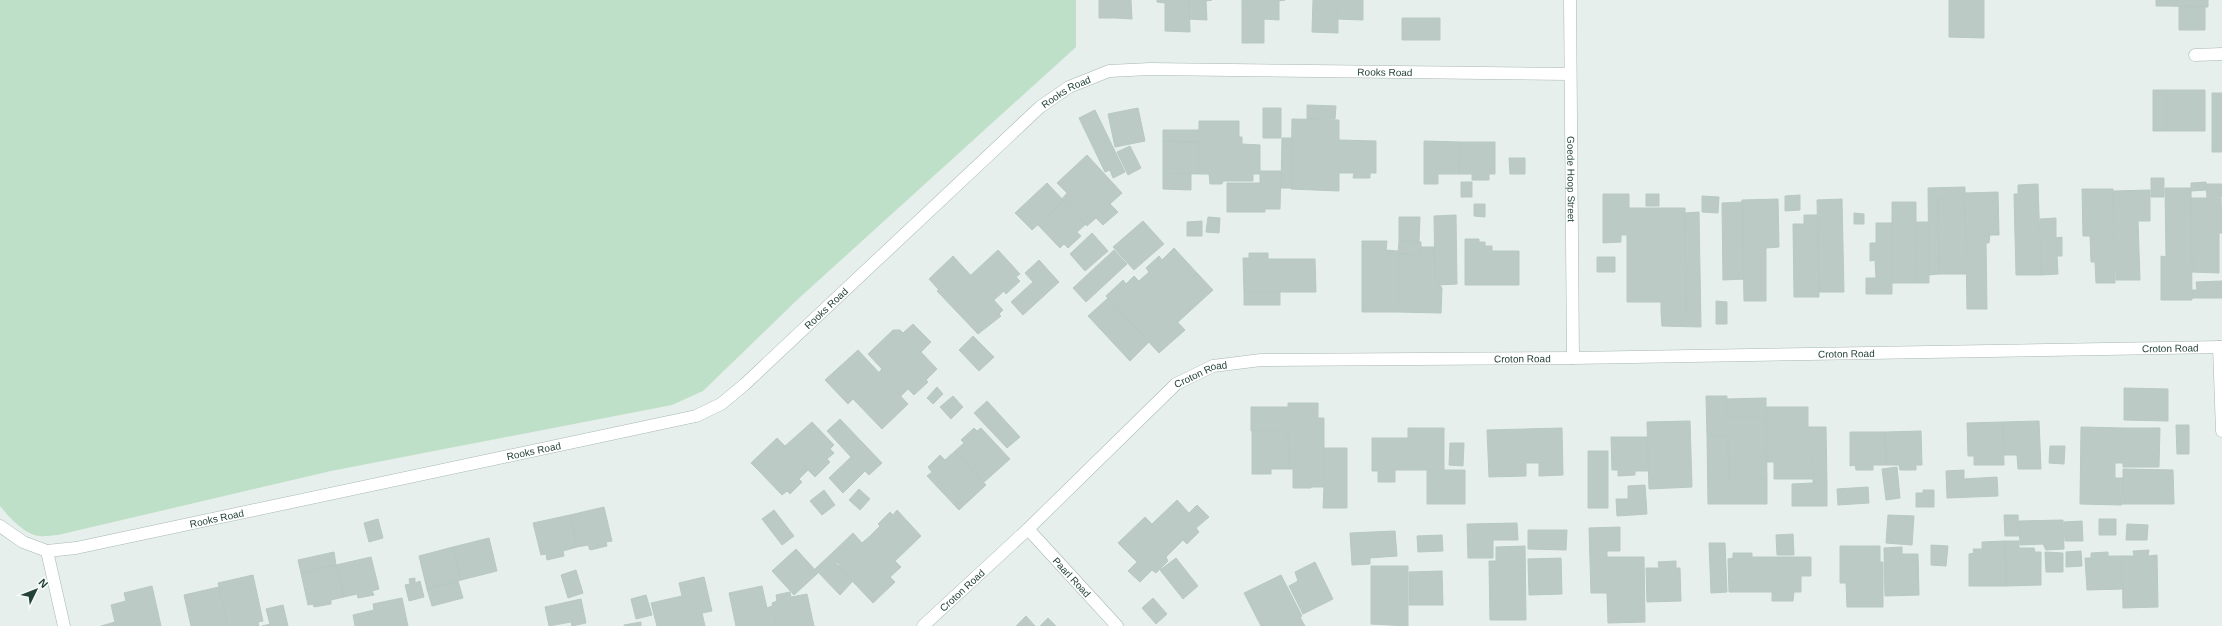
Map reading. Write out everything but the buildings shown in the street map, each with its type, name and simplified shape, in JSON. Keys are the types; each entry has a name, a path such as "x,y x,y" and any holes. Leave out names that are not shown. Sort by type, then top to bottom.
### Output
{"street":[{"name":"Goede Hoop Street","path":"1570,0 1573,358"},
{"path":"2195,55 2222,54"},
{"name":"Rooks Road","path":"47,551 76,548 696,416 721,404 744,385 1040,107 1069,87 1109,71 1150,68 1570,74"},
{"path":"2220,347 2222,431"},
{"name":"Croton Road","path":"923,626 1028,529 1176,384 1213,366 1261,360 1573,358 2220,347"},
{"path":"0,526 23,542 47,551 64,626"},
{"name":"Paarl Road","path":"1028,529 1116,626"}],"green space":[{"path":"0,0 1076,0 1076,47 797,300 703,391 672,405 331,471 58,535 41,536 33,535 22,529 0,506"}]}
